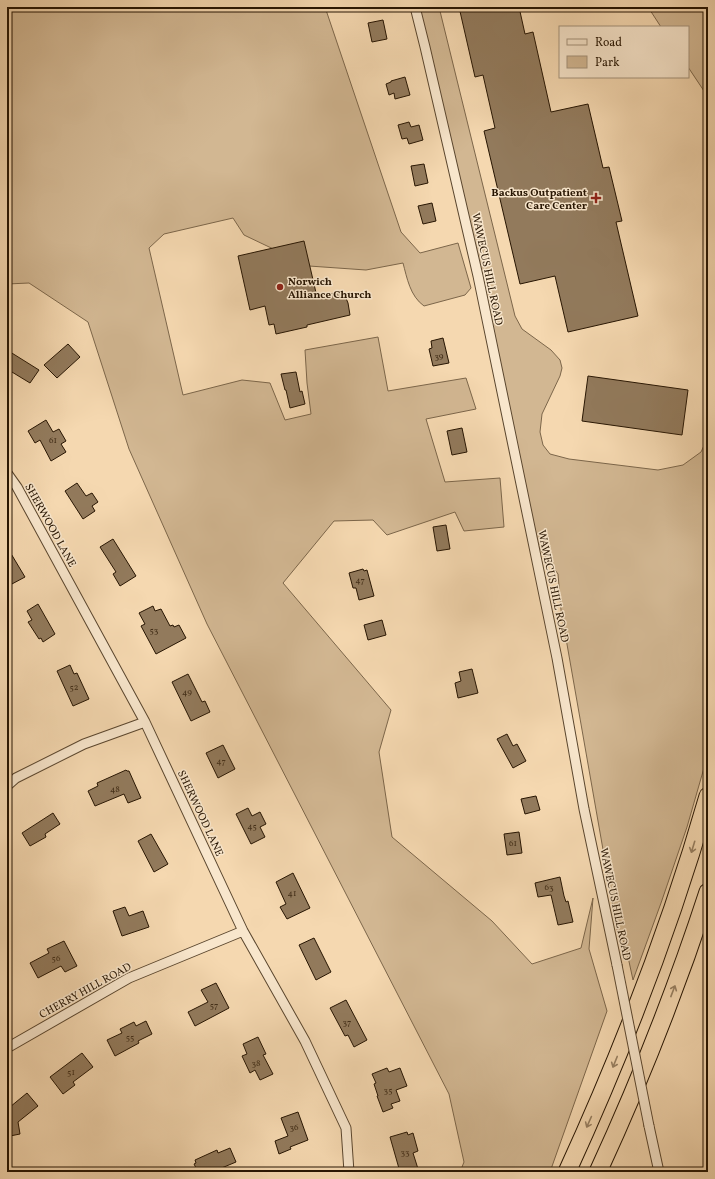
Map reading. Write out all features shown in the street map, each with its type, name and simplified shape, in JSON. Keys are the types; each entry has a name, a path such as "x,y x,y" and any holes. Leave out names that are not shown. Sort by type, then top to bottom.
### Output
{"highway":[{"path":"567,1172 603,1091 647,980 678,893 708,796"},
{"path":"598,1172 632,1095 667,1007 708,892"}],"street":[{"name":"WAWECUS HILL ROAD","path":"415,7 479,284 556,658 584,809 659,1172"},
{"name":"SHERWOOD LANE","path":"7,473 17,487 145,722 243,931 305,1040 346,1128 349,1172"},
{"path":"7,786 16,778 84,744 145,722"},
{"name":"CHERRY HILL ROAD","path":"7,1048 129,978 243,931"}],"green space":[{"path":"7,7 325,7 401,232 420,253 458,243 471,288 465,295 424,306 412,292 403,263 366,270 309,266 244,235 233,218 164,234 149,248 183,395 242,380 270,383 285,420 311,414 305,350 378,337 388,391 466,378 476,409 426,419 445,482 500,478 504,527 464,531 455,512 387,535 373,520 334,521 283,583 391,710 379,752 392,837 492,921 532,964 581,948 593,898 589,949 607,1011 550,1172 460,1172 464,1162 449,1094 207,624 129,449 88,322 29,283 7,284"},
{"path":"418,7 439,7 515,316 522,329 551,350 560,360 562,368 560,376 542,414 540,432 543,445 550,454 569,459 658,470 683,465 701,452 708,437 708,754 687,827 633,980 625,943 618,935 561,610 558,574 539,548"},
{"path":"648,7 708,7 708,97 689,68 689,26 660,26"}],"building":[{"path":"459,7 519,7 525,34 533,32 551,112 588,104 603,168 609,167 622,221 616,222 638,316 568,332 555,276 520,284 484,131 495,128 483,75 475,77"},
{"path":"383,20 387,39 372,42 368,23"},
{"path":"405,77 410,95 395,99 394,93 389,95 386,84"},
{"path":"409,122 411,127 419,125 423,140 409,144 407,138 402,139 398,125"},
{"path":"424,164 428,183 415,186 411,166"},
{"path":"432,203 436,221 423,224 418,206"},
{"name":"Norwich Alliance Church","path":"304,241 317,297 343,291 348,303 350,315 276,334 274,324 269,325 265,306 250,310 238,256"},
{"path":"443,338 449,363 433,366 429,349 432,348 431,341"},
{"path":"68,344 80,357 57,378 44,365"},
{"path":"7,350 39,370 30,383 7,369"},
{"path":"296,372 300,392 302,391 305,404 290,408 281,374"},
{"path":"588,376 688,390 682,435 582,421"},
{"path":"46,420 53,432 59,429 66,441 61,444 66,452 51,461 40,440 35,443 28,431"},
{"path":"462,428 467,452 452,455 447,431"},
{"path":"77,483 86,496 92,493 98,502 92,506 95,511 83,519 65,491"},
{"path":"446,525 450,549 437,551 433,527"},
{"path":"113,539 136,576 120,586 113,574 116,572 100,547"},
{"path":"7,547 25,577 10,585 7,579"},
{"path":"363,569 364,571 367,570 374,596 359,600 356,588 353,588 349,573"},
{"path":"38,604 55,634 43,642 41,638 39,639 28,622 32,620 27,611"},
{"path":"153,606 155,611 161,609 170,626 173,625 174,627 179,625 186,638 156,654 141,626 145,624 139,613"},
{"path":"382,620 386,635 368,640 364,625"},
{"path":"70,665 74,674 77,673 89,699 73,706 57,671"},
{"path":"472,669 478,693 458,698 455,683 461,681 459,672"},
{"path":"188,674 202,702 205,701 210,712 191,721 172,682"},
{"path":"507,734 513,746 517,744 526,761 513,768 497,739"},
{"path":"223,745 235,769 218,778 206,753"},
{"path":"126,770 129,771 141,798 128,803 124,794 95,806 88,791 98,786 97,783"},
{"path":"536,796 540,810 525,814 521,799"},
{"path":"248,808 252,816 260,812 266,824 260,827 265,837 251,844 236,814"},
{"path":"53,813 60,824 45,834 46,837 30,846 22,833"},
{"path":"519,832 522,853 507,855 504,834"},
{"path":"151,834 168,864 154,872 138,841"},
{"path":"293,873 310,908 287,919 280,907 286,904 276,882"},
{"path":"560,877 564,896 566,902 568,901 573,922 558,925 551,895 538,897 535,883"},
{"path":"125,907 129,916 143,911 149,927 122,936 113,911"},
{"path":"314,938 331,972 316,980 299,945"},
{"path":"64,941 77,966 65,972 61,966 38,978 30,963 49,953 47,949"},
{"path":"216,983 229,1008 195,1026 188,1012 208,1002 201,990"},
{"path":"346,1000 367,1040 354,1047 348,1035 345,1036 330,1008"},
{"path":"146,1021 152,1034 115,1056 107,1040 122,1033 120,1029 134,1022 136,1026"},
{"path":"258,1037 266,1054 263,1055 273,1074 260,1080 255,1070 250,1073 242,1056 247,1054 243,1044"},
{"path":"82,1053 93,1067 73,1082 75,1085 63,1094 50,1077"},
{"path":"387,1068 389,1072 400,1068 407,1086 396,1090 400,1101 391,1104 393,1108 383,1112 374,1084 376,1083 372,1074"},
{"path":"27,1093 38,1106 18,1122 20,1134 10,1136 7,1123 7,1108"},
{"path":"298,1112 308,1140 290,1147 291,1149 279,1154 275,1141 288,1136 281,1118"},
{"path":"407,1132 408,1135 413,1133 418,1151 413,1153 419,1172 400,1172 390,1137"},
{"path":"230,1148 236,1162 212,1172 198,1172 194,1164 196,1163 195,1160 217,1150 218,1153"}],"waterway":[{"path":"705,66 708,58"}],"place":[{"name":"Backus Outpatient Care Center","path":"596,198"},
{"name":"Norwich Alliance Church","path":"280,287"}]}
